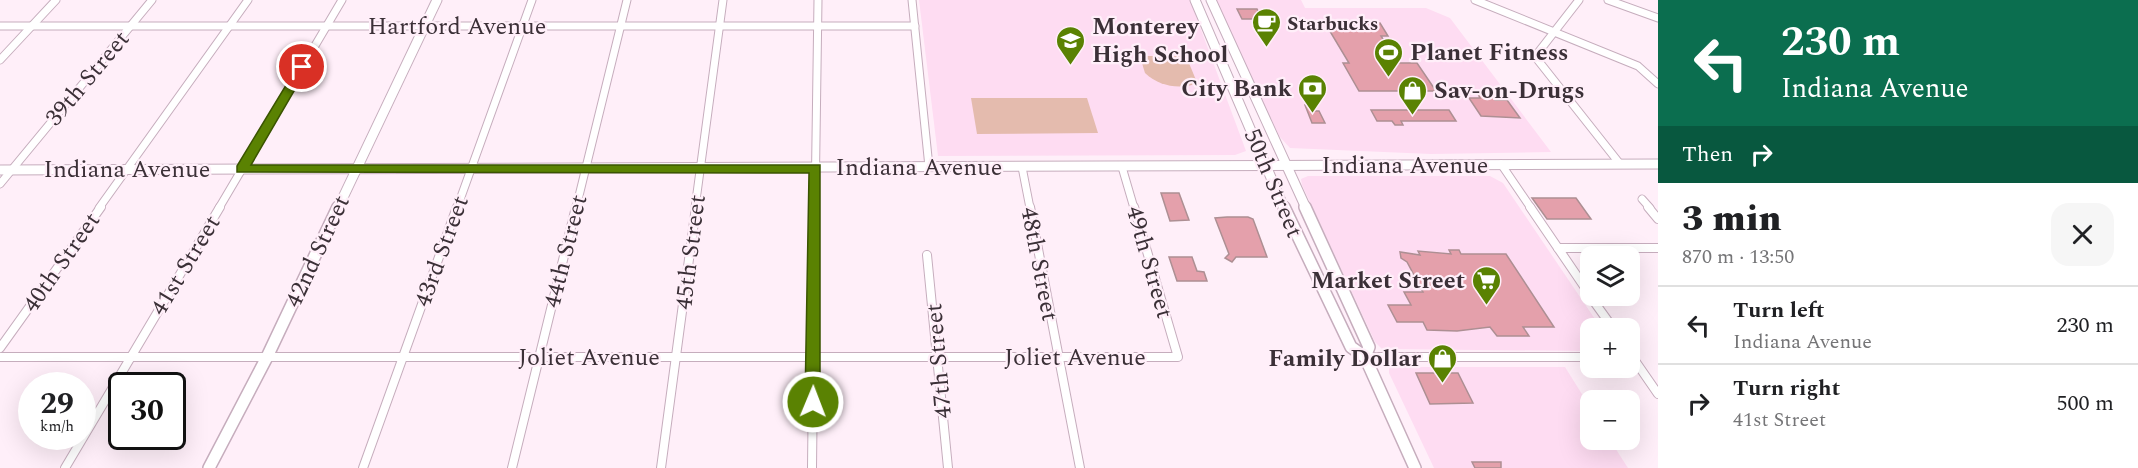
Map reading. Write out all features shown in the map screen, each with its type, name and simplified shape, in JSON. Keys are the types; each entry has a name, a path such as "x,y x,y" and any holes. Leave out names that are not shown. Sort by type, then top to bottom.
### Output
{"main road":[{"name":"42nd Street","path":"209,468 267,357 437,0"},
{"name":"50th Street","path":"1195,0 1297,238 1351,347 1365,357 1415,468"},
{"name":"50th Street","path":"1211,0 1369,347 1365,357"},
{"name":"Indiana Avenue","path":"0,170 1658,164"}],"street":[{"path":"0,60 56,0"},
{"name":"39th Street","path":"0,184 152,0"},
{"name":"40th Street","path":"0,348 248,0"},
{"name":"41st Street","path":"64,468 342,0"},
{"name":"43rd Street","path":"363,468 532,0"},
{"name":"44th Street","path":"512,468 627,0"},
{"name":"45th Street","path":"661,468 723,0"},
{"path":"812,468 818,0"},
{"path":"912,0 929,167"},
{"path":"1475,0 1638,66 1658,84"},
{"path":"1579,0 1537,54 1537,59 1620,164"},
{"path":"1608,0 1658,18"},
{"name":"Hartford Avenue","path":"0,26 915,26"},
{"path":"1501,164 1580,280"},
{"name":"49th Street","path":"1122,166 1178,357"},
{"name":"48th Street","path":"1022,167 1080,468"},
{"path":"1642,199 1658,219"},
{"path":"1558,248 1658,248"},
{"name":"47th Street","path":"927,255 948,468"},
{"name":"Joliet Avenue","path":"0,357 1178,357"},
{"path":"1365,357 1580,357"},
{"path":"1640,369 1658,394"}],"shaded area":[{"name":"Monterey High School","path":"919,0 1190,0 1246,151 1235,155 938,156"},
{"path":"1216,0 1301,0 1305,8 1426,8 1450,18 1551,152 1431,154 1290,148 1279,136"},
{"path":"1145,56 1186,56 1196,80 1192,85 1179,86 1167,85 1155,80 1145,73 1141,60"},
{"path":"971,98 1087,98 1098,133 977,134"},
{"path":"1308,176 1490,176 1503,183 1580,297 1580,306 1586,306 1594,318 1580,318 1580,351 1382,349 1375,342 1301,179"},
{"path":"1389,367 1565,367 1580,391 1580,450 1616,450 1628,468 1434,468 1389,373"}],"building":[{"path":"1237,9 1257,9 1262,19 1242,19"},
{"path":"1325,23 1380,23 1388,36 1381,36 1398,63 1417,63 1436,91 1359,91 1343,63 1349,63"},
{"path":"1478,94 1491,94 1495,100 1507,100 1520,118 1481,116 1469,98 1480,98"},
{"name":"City Bank","path":"1305,105 1312,105 1315,111 1319,111 1325,123 1312,123"},
{"name":"Sav-on-Drugs","path":"1371,110 1449,110 1456,121 1401,121 1403,125 1395,125 1392,121 1377,121"},
{"path":"1161,193 1179,193 1189,220 1170,221"},
{"path":"1532,198 1576,198 1591,219 1547,219"},
{"path":"1215,218 1253,219 1267,257 1236,257 1232,262 1225,258 1229,254"},
{"name":"Market Street","path":"1449,250 1459,250 1461,254 1506,254 1554,327 1523,327 1529,336 1497,336 1490,327 1457,331 1427,330 1423,322 1397,322 1388,305 1411,305 1404,292 1423,292 1407,262 1401,258 1400,252 1420,255 1418,251 1451,254"},
{"path":"1169,257 1192,257 1197,271 1204,272 1207,281 1177,281"},
{"name":"Family Dollar","path":"1416,373 1458,373 1473,403 1430,404"},
{"path":"1472,462 1501,462 1501,468 1475,468"}],"place":[{"name":"Starbucks","path":"1266,48"},
{"name":"Monterey High School","path":"1071,66"},
{"name":"Planet Fitness","path":"1389,78"},
{"name":"City Bank","path":"1313,114"},
{"name":"Sav-on-Drugs","path":"1413,116"},
{"name":"Market Street","path":"1486,306"},
{"name":"Family Dollar","path":"1442,384"}],"route":[{"path":"302,67 242,169 816,168 813,402"}]}
